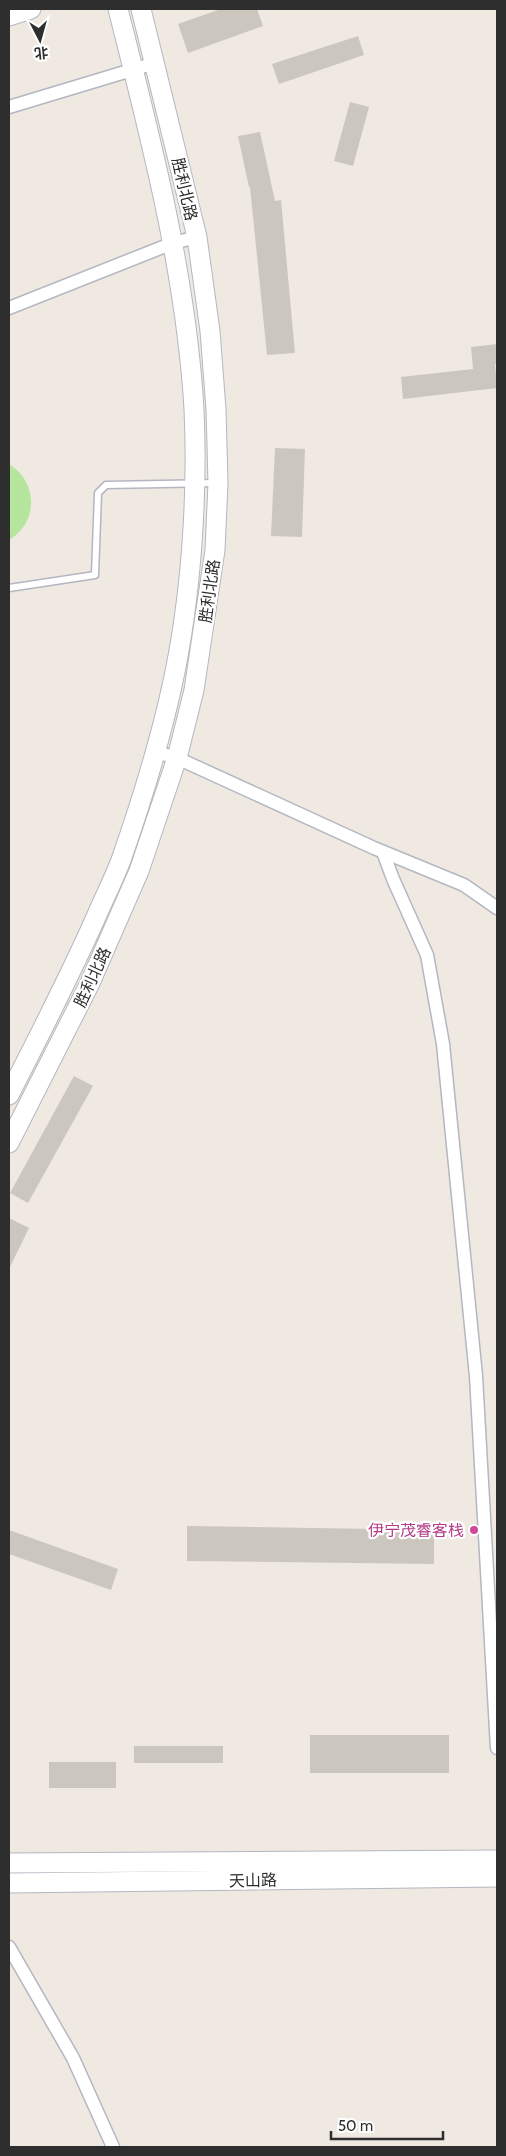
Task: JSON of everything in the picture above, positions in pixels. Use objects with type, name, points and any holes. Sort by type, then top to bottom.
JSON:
[{"type":"main road","points":[[9,16],[31,9]]},
{"type":"main road","name":"胜利北路","points":[[9,1095],[71,973],[120,862],[156,752],[173,684],[185,613],[194,484],[194,410],[173,243],[118,9]]},
{"type":"main road","name":"胜利北路","points":[[9,1143],[98,966],[139,871],[177,758],[194,690],[215,550],[218,483],[215,390],[210,332],[197,237],[141,9]]},
{"type":"main road","name":"天山路","points":[[9,1863],[497,1860]]},
{"type":"main road","name":"天山路","points":[[9,1883],[497,1877]]},
{"type":"street","points":[[9,107],[155,63]]},
{"type":"street","points":[[9,308],[173,243],[197,237]]},
{"type":"street","points":[[156,752],[177,758],[383,852],[464,886],[497,908]]},
{"type":"street","points":[[383,852],[427,955],[443,1044],[476,1376],[497,1748]]},
{"type":"street","points":[[9,1947],[73,2058],[113,2147]]},
{"type":"lane","points":[[9,588],[95,574],[98,493],[106,485],[218,483]]},
{"type":"green space","points":[[9,464],[19,472],[25,481],[30,491],[31,502],[30,513],[26,523],[9,540]]},
{"type":"building","points":[[221,9],[257,9],[263,26],[188,53],[178,24]]},
{"type":"building","points":[[358,36],[364,55],[279,84],[272,64]]},
{"type":"building","points":[[350,102],[369,107],[353,166],[334,161]]},
{"type":"building","points":[[260,132],[275,201],[281,200],[295,353],[267,355],[250,187],[238,136]]},
{"type":"building","points":[[497,344],[497,363],[495,364],[497,388],[403,399],[401,377],[473,369],[471,347]]},
{"type":"building","points":[[275,448],[305,449],[302,537],[271,536]]},
{"type":"building","points":[[74,1076],[93,1086],[28,1203],[10,1193]]},
{"type":"building","points":[[9,1218],[29,1228],[9,1269]]},
{"type":"building","points":[[187,1526],[434,1530],[434,1564],[187,1561]]},
{"type":"building","points":[[9,1530],[118,1569],[111,1590],[9,1554]]},
{"type":"building","points":[[310,1735],[449,1735],[449,1773],[310,1773]]},
{"type":"building","points":[[134,1746],[223,1746],[223,1763],[134,1763]]},
{"type":"building","points":[[49,1762],[116,1762],[116,1788],[49,1788]]},
{"type":"place","name":"伊宁茂睿客栈","points":[[474,1530]]}]
